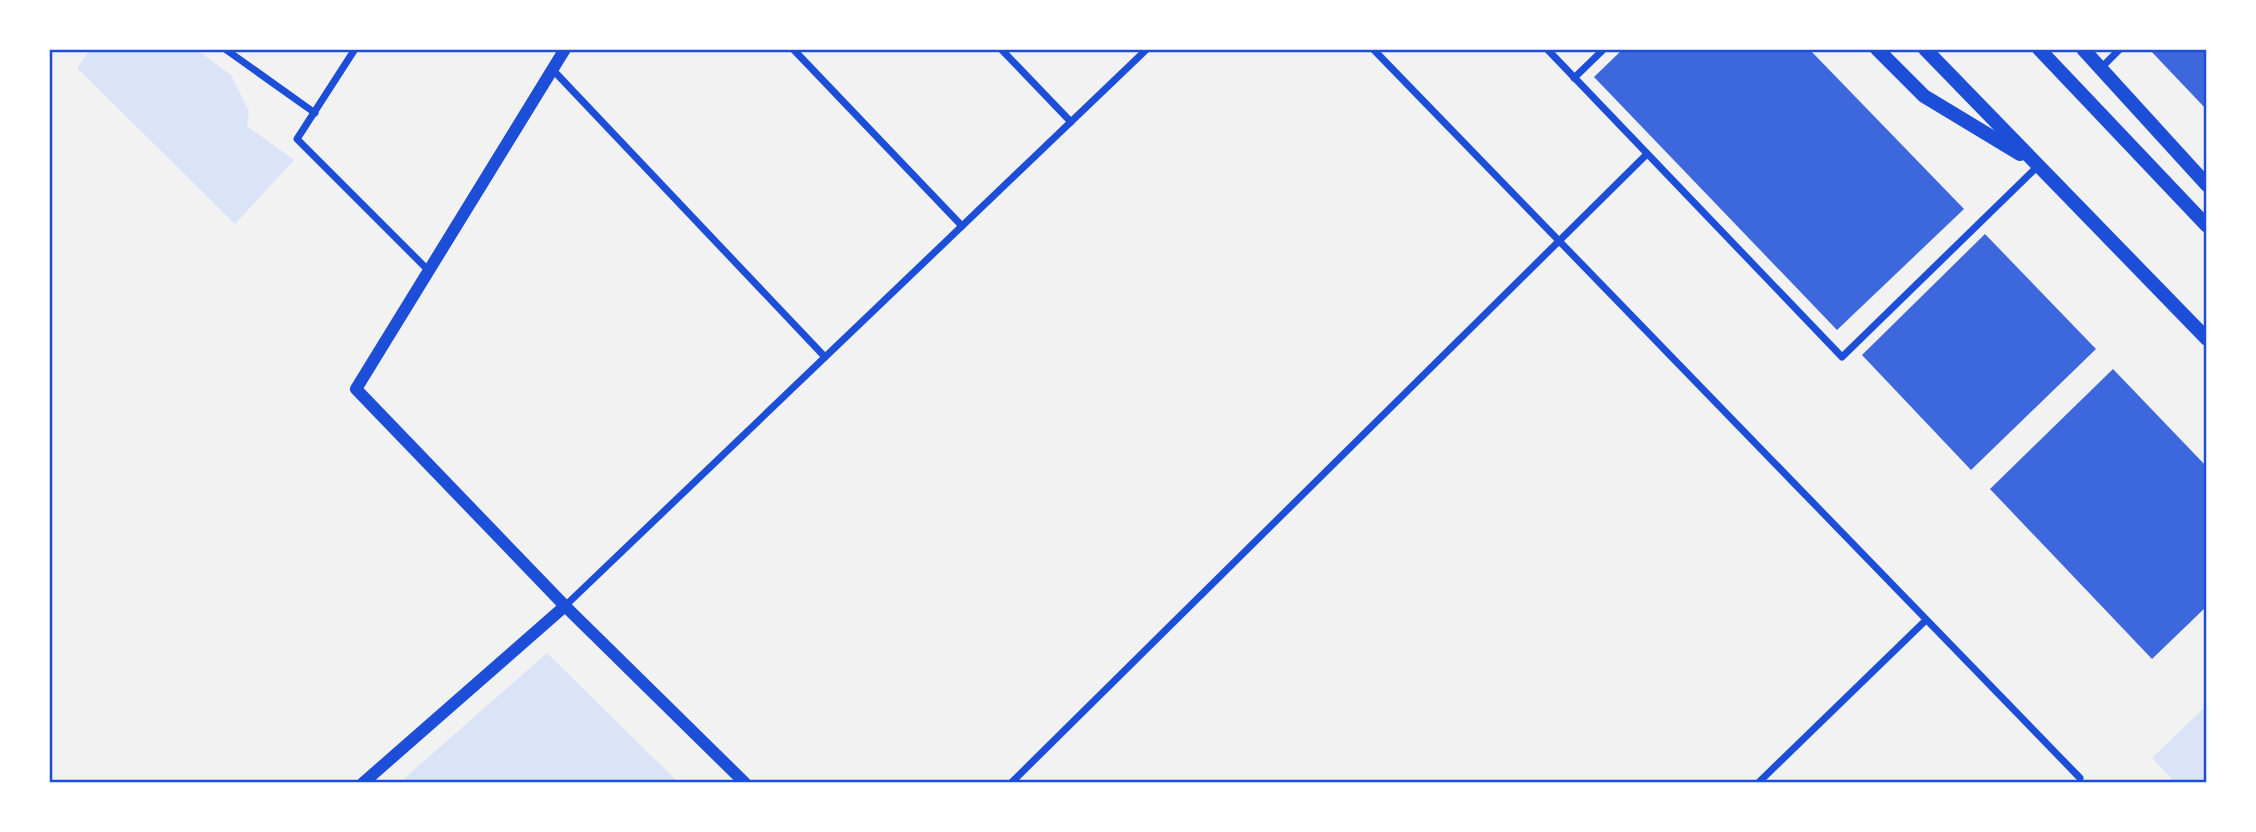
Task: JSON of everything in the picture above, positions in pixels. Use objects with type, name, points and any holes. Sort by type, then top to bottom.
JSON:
[{"type":"main road","points":[[1877,49],[1924,96],[2039,165]]},
{"type":"main road","points":[[1925,49],[2207,339]]},
{"type":"main road","points":[[2039,49],[2207,226]]},
{"type":"main road","points":[[2083,49],[2207,186]]},
{"type":"street","points":[[225,49],[314,113]]},
{"type":"street","points":[[355,49],[297,139],[429,271]]},
{"type":"street","points":[[565,49],[356,389],[565,606],[744,783]]},
{"type":"street","points":[[793,49],[962,226]]},
{"type":"street","points":[[1001,49],[1071,122]]},
{"type":"street","points":[[363,783],[565,606],[1147,49]]},
{"type":"street","points":[[1373,49],[2080,778]]},
{"type":"street","points":[[1547,49],[1842,357],[2039,165]]},
{"type":"street","points":[[1574,78],[1604,49]]},
{"type":"street","points":[[2101,68],[2120,49]]},
{"type":"street","points":[[552,70],[825,357]]},
{"type":"street","points":[[1010,783],[1647,154]]},
{"type":"street","points":[[1758,783],[1926,620]]},
{"type":"shaded area","points":[[91,49],[196,49],[231,75],[249,111],[247,126],[294,160],[235,224],[77,68]]},
{"type":"shaded area","points":[[547,653],[679,783],[399,783]]},
{"type":"shaded area","points":[[2207,705],[2207,783],[2176,783],[2152,758]]},
{"type":"building","points":[[1623,49],[1809,49],[1964,209],[1837,330],[1594,77]]},
{"type":"building","points":[[2149,49],[2207,49],[2207,110]]},
{"type":"building","points":[[1985,234],[2096,349],[1971,470],[1862,355]]},
{"type":"building","points":[[2113,369],[2207,467],[2207,606],[2152,659],[1990,489]]}]
